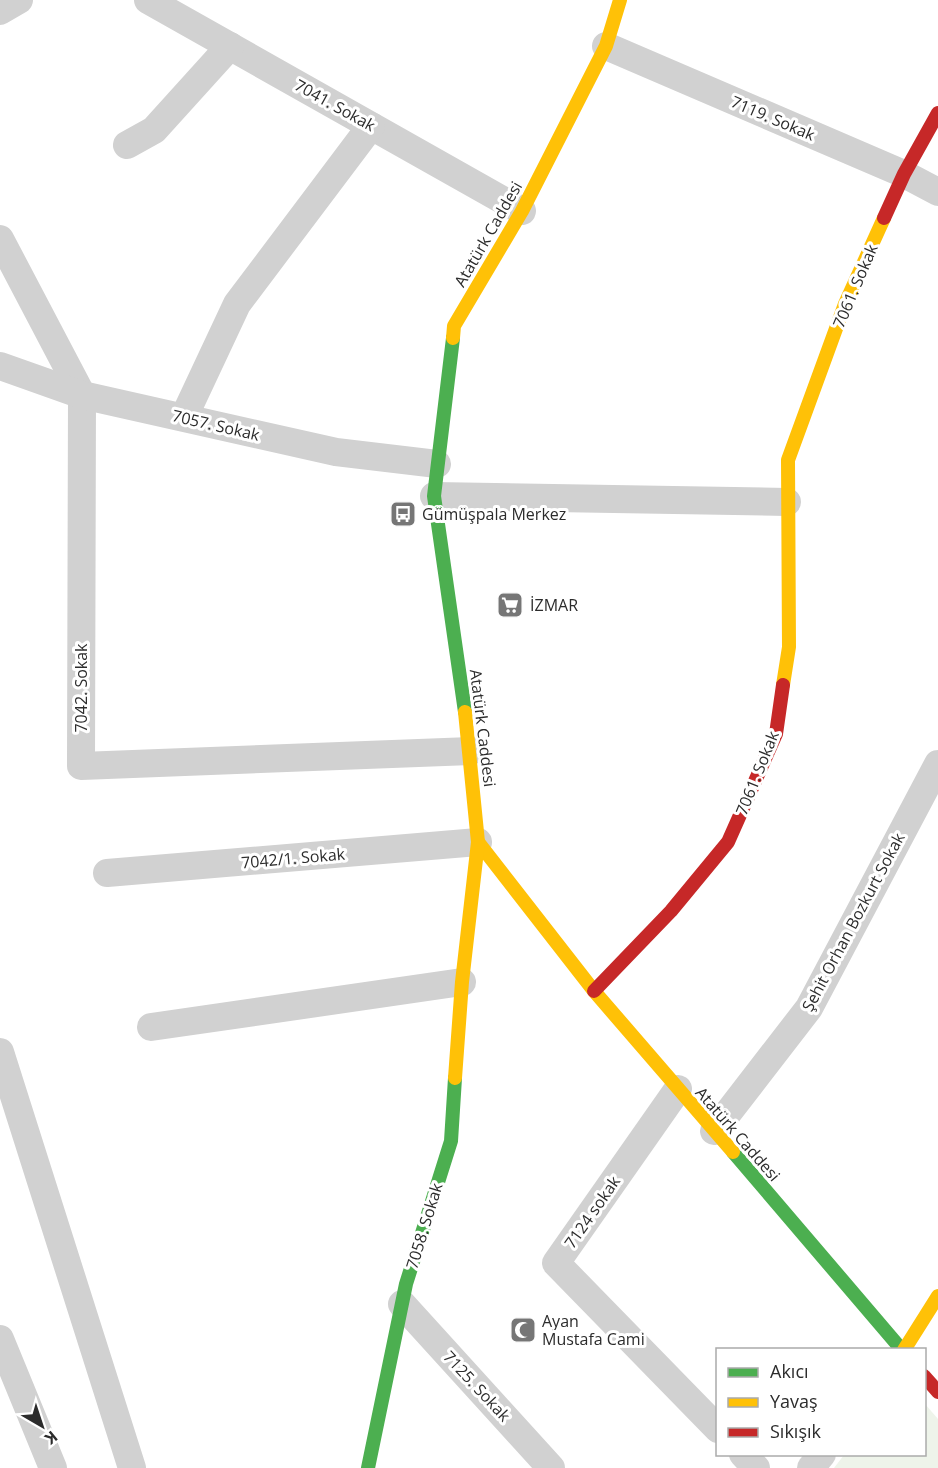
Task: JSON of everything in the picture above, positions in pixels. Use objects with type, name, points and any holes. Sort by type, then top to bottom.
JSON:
[{"type":"main road","name":"Atatürk Caddesi","points":[[620,0],[606,46],[522,211],[454,326],[434,496],[471,750],[478,842],[594,992],[901,1348]]},
{"type":"main road","name":"7061. Sokak","points":[[594,992],[671,911],[728,842],[776,734],[789,647],[788,460],[845,304],[904,174],[938,113]]},
{"type":"main road","name":"7058. Sokak","points":[[368,1468],[402,1304],[450,1141],[462,982],[478,842]]},
{"type":"main road","points":[[904,1348],[938,1296]]},
{"type":"main road","points":[[926,1378],[938,1392]]},
{"type":"street","points":[[0,11],[19,0]]},
{"type":"street","name":"7041. Sokak","points":[[148,0],[522,211]]},
{"type":"street","points":[[128,145],[154,130],[230,46]]},
{"type":"street","name":"7119. Sokak","points":[[606,46],[904,174],[938,192]]},
{"type":"street","points":[[184,417],[237,304],[371,126]]},
{"type":"street","name":"7042. Sokak","points":[[0,239],[82,394],[81,766],[471,750]]},
{"type":"street","name":"7057. Sokak","points":[[0,366],[82,394],[336,452],[437,464]]},
{"type":"street","points":[[434,496],[787,502]]},
{"type":"street","name":"Şehit Orhan Bozkurt Sokak","points":[[714,1131],[809,1008],[938,764]]},
{"type":"street","name":"7042/1. Sokak","points":[[107,873],[478,842]]},
{"type":"street","points":[[151,1027],[462,982]]},
{"type":"street","points":[[0,1052],[132,1468]]},
{"type":"street","name":"7124 sokak","points":[[678,1089],[556,1263],[716,1428]]},
{"type":"street","name":"7125. Sokak","points":[[402,1304],[551,1468]]},
{"type":"street","points":[[0,1339],[53,1468]]},
{"type":"street","points":[[744,1456],[756,1468]]},
{"type":"street","points":[[811,1468],[821,1456]]},
{"type":"shaded area","points":[[926,1405],[938,1419],[938,1468],[834,1468],[843,1456],[926,1456]]},
{"type":"traffic: fast","points":[[453,338],[434,496],[465,712]]},
{"type":"traffic: fast","points":[[368,1468],[406,1284],[451,1141],[455,1078]]},
{"type":"traffic: fast","points":[[733,1152],[900,1348]]},
{"type":"traffic: slow","points":[[453,338],[454,326],[522,211],[606,46],[620,0]]},
{"type":"traffic: slow","points":[[783,685],[789,647],[788,460],[845,304],[884,218]]},
{"type":"traffic: slow","points":[[455,1078],[462,982],[478,842],[465,712]]},
{"type":"traffic: slow","points":[[478,842],[594,991],[733,1152]]},
{"type":"traffic: slow","points":[[905,1348],[938,1296]]},
{"type":"traffic: jam","points":[[884,218],[904,174],[938,113]]},
{"type":"traffic: jam","points":[[594,991],[671,911],[728,842],[776,734],[783,685]]},
{"type":"traffic: jam","points":[[926,1378],[938,1392]]},
{"type":"place","name":"Gümüşpala Merkez","points":[[403,514]]},
{"type":"place","name":"İZMAR","points":[[510,605]]},
{"type":"place","name":"Ayan Mustafa Cami","points":[[523,1330]]}]
